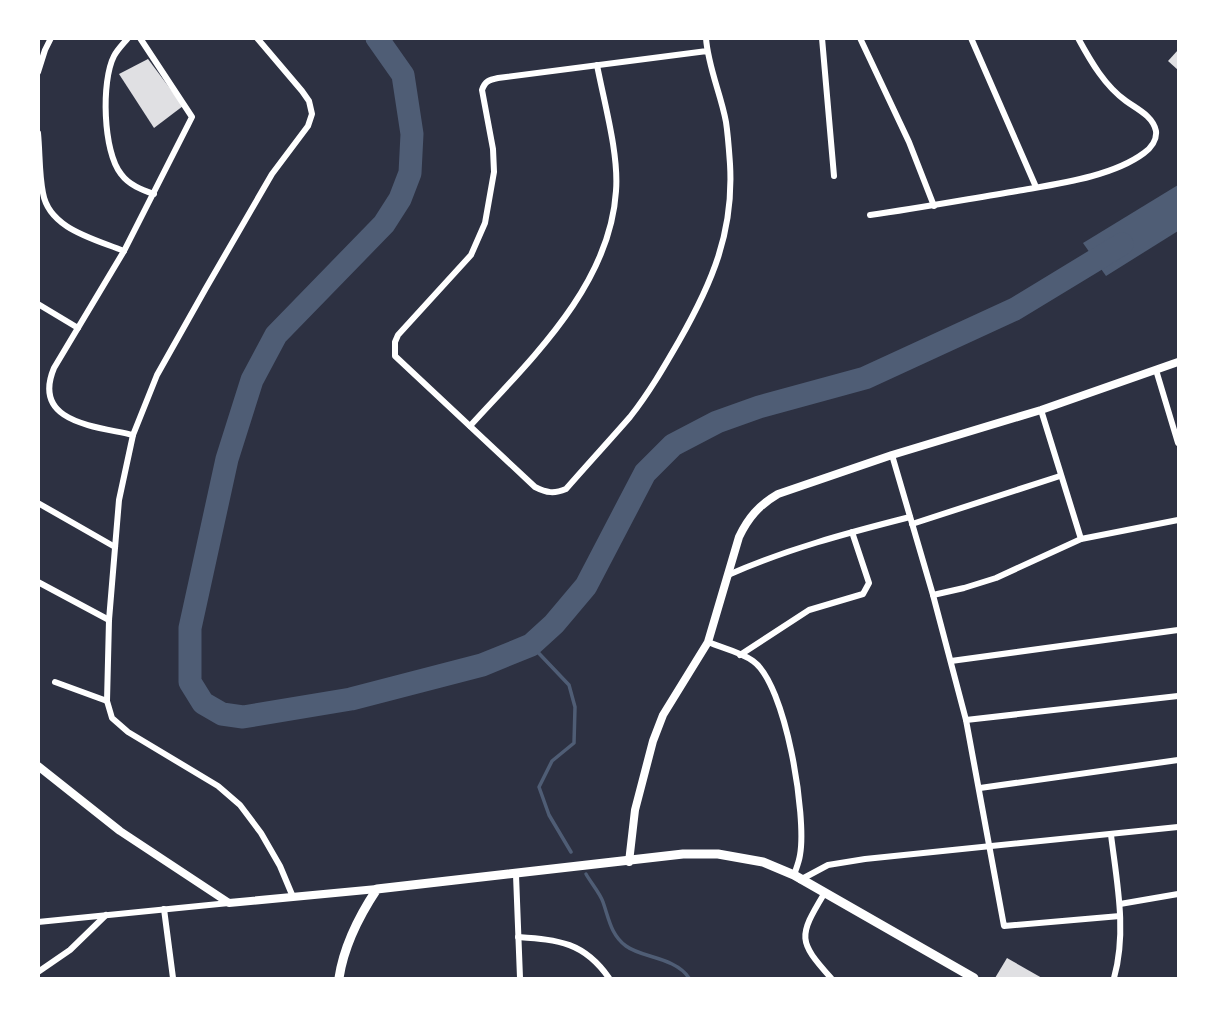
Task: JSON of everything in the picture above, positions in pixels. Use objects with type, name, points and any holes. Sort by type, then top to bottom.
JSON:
[{"type":"main road","points":[[339,978],[349,940],[361,912],[377,889],[683,854],[718,854],[762,862],[797,878],[974,978]]},
{"type":"street","points":[[38,72],[51,38]]},
{"type":"street","points":[[128,38],[114,55],[108,74],[106,122],[112,158],[121,174],[137,188],[154,194]]},
{"type":"street","points":[[133,435],[75,421],[56,409],[50,401],[48,390],[50,379],[124,251],[192,117],[140,38]]},
{"type":"street","points":[[257,38],[302,91],[309,101],[312,114],[309,126],[272,174],[157,375],[133,435],[119,500],[109,621],[107,701],[112,718],[128,732],[218,786],[240,805],[274,855],[293,897]]},
{"type":"street","points":[[706,38],[726,121],[730,165],[726,234],[718,261],[706,292],[657,380],[631,416],[566,489],[551,493],[535,487],[395,356],[398,335],[471,255],[485,223],[494,173],[493,149],[482,90],[484,83],[489,79],[707,51]]},
{"type":"street","points":[[830,38],[822,42],[834,176]]},
{"type":"street","points":[[860,38],[887,93],[934,205]]},
{"type":"street","points":[[971,38],[1036,187]]},
{"type":"street","points":[[870,215],[1090,176],[1118,167],[1142,155],[1155,141],[1156,131],[1147,117],[1111,88],[1098,72],[1079,38]]},
{"type":"street","points":[[470,426],[545,341],[575,302],[592,273],[604,244],[617,189],[615,162],[597,65]]},
{"type":"street","points":[[38,133],[43,194],[53,216],[63,224],[124,251]]},
{"type":"street","points":[[38,304],[78,328]]},
{"type":"street","points":[[629,862],[635,810],[653,741],[663,715],[708,642],[739,537],[764,502],[778,494],[892,455],[1041,410],[1178,362]]},
{"type":"street","points":[[1156,370],[1178,443]]},
{"type":"street","points":[[1041,410],[1082,539]]},
{"type":"street","points":[[892,455],[933,594],[966,720],[1004,926],[1120,916]]},
{"type":"street","points":[[728,575],[774,555],[852,532],[911,521],[1060,476]]},
{"type":"street","points":[[38,503],[115,547]]},
{"type":"street","points":[[933,594],[996,578],[1082,539],[1178,520]]},
{"type":"street","points":[[740,655],[808,610],[863,594],[868,589],[869,583],[852,532]]},
{"type":"street","points":[[38,582],[109,621]]},
{"type":"street","points":[[951,661],[1178,630]]},
{"type":"street","points":[[708,642],[754,661],[766,676],[786,721],[800,817],[801,853],[797,878]]},
{"type":"street","points":[[55,682],[107,701]]},
{"type":"street","points":[[966,720],[1178,696]]},
{"type":"street","points":[[980,788],[1178,760]]},
{"type":"street","points":[[38,766],[120,831],[229,903]]},
{"type":"street","points":[[797,878],[828,865],[864,859],[1178,827]]},
{"type":"street","points":[[1111,835],[1120,904],[1121,943],[1114,978]]},
{"type":"street","points":[[516,875],[520,978]]},
{"type":"street","points":[[38,922],[377,889]]},
{"type":"street","points":[[824,894],[805,929],[805,939],[813,958],[831,978]]},
{"type":"street","points":[[1120,904],[1178,894]]},
{"type":"street","points":[[164,909],[173,978]]},
{"type":"street","points":[[38,972],[70,950],[106,915]]},
{"type":"street","points":[[518,937],[558,940],[574,946],[589,956],[609,978]]},
{"type":"water","points":[[1178,185],[1178,231],[1106,276],[1083,243]]},
{"type":"building","points":[[1178,50],[1178,70],[1168,61]]},
{"type":"building","points":[[148,59],[183,106],[154,128],[119,74]]},
{"type":"building","points":[[1007,958],[1042,978],[995,978]]},
{"type":"waterway","points":[[377,38],[403,75],[412,134],[410,173],[400,199],[384,224],[276,335],[252,380],[227,459],[190,628],[190,682],[203,703],[222,714],[243,717],[351,699],[482,665],[531,645],[554,624],[586,586],[645,473],[673,445],[717,422],[759,407],[865,378],[1015,309],[1122,244]]},
{"type":"waterway","points":[[531,645],[569,685],[575,707],[574,743],[552,761],[539,787],[549,815],[571,852]]},
{"type":"waterway","points":[[586,874],[602,899],[611,926],[621,942],[633,950],[676,966],[689,978]]}]
